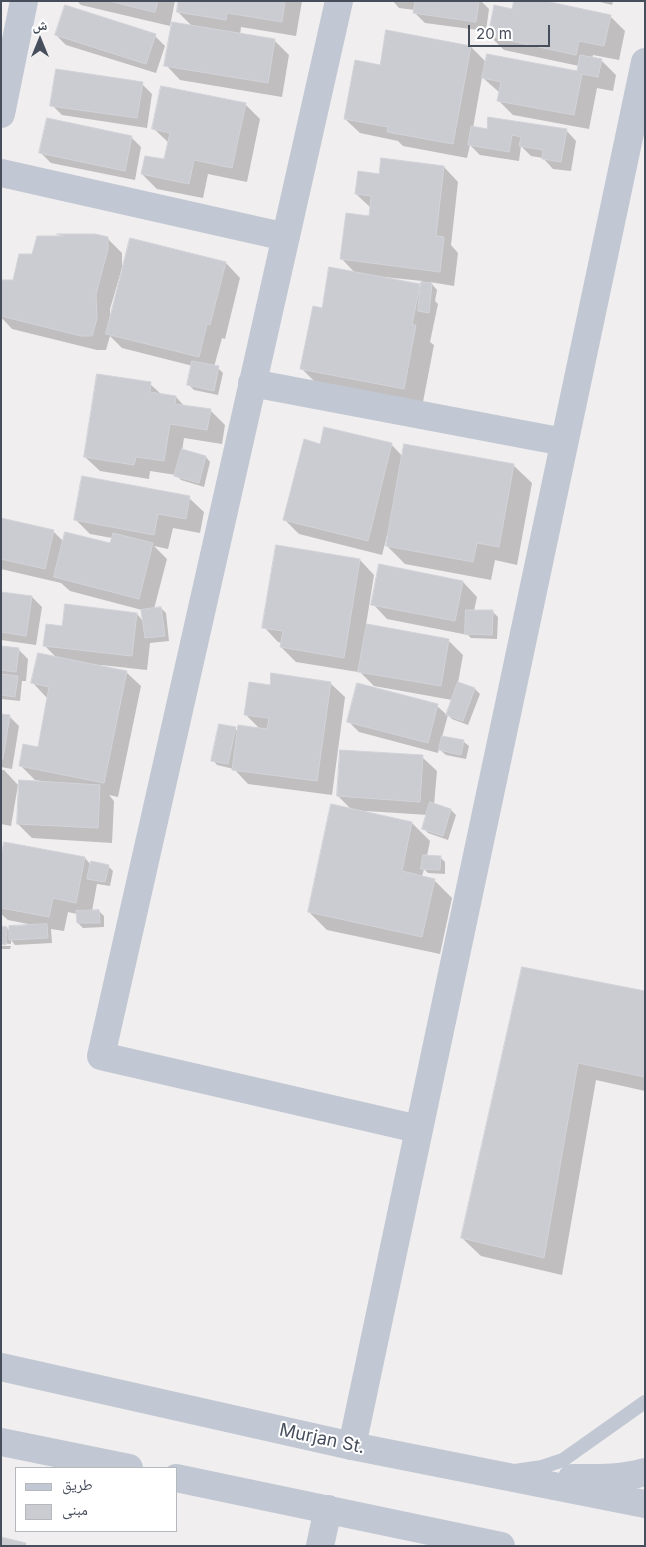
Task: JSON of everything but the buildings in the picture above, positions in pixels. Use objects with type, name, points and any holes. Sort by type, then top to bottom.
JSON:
[{"type":"street","points":[[1,114],[24,1]]},
{"type":"street","points":[[339,1],[101,1056],[418,1130]]},
{"type":"street","points":[[352,1446],[645,62]]},
{"type":"street","points":[[1,173],[286,237]]},
{"type":"street","points":[[252,383],[564,442]]},
{"type":"street","name":"Murjan St.","points":[[1,1366],[352,1446],[645,1504]]},
{"type":"street","points":[[1,1442],[124,1467]]},
{"type":"street","points":[[519,1479],[606,1478],[645,1472]]},
{"type":"street","points":[[178,1478],[501,1546]]},
{"type":"street","points":[[320,1546],[328,1509]]},
{"type":"lane","points":[[481,1471],[516,1471],[542,1467],[563,1460],[645,1402]]},
{"type":"lane","points":[[432,1531],[460,1546]]}]
